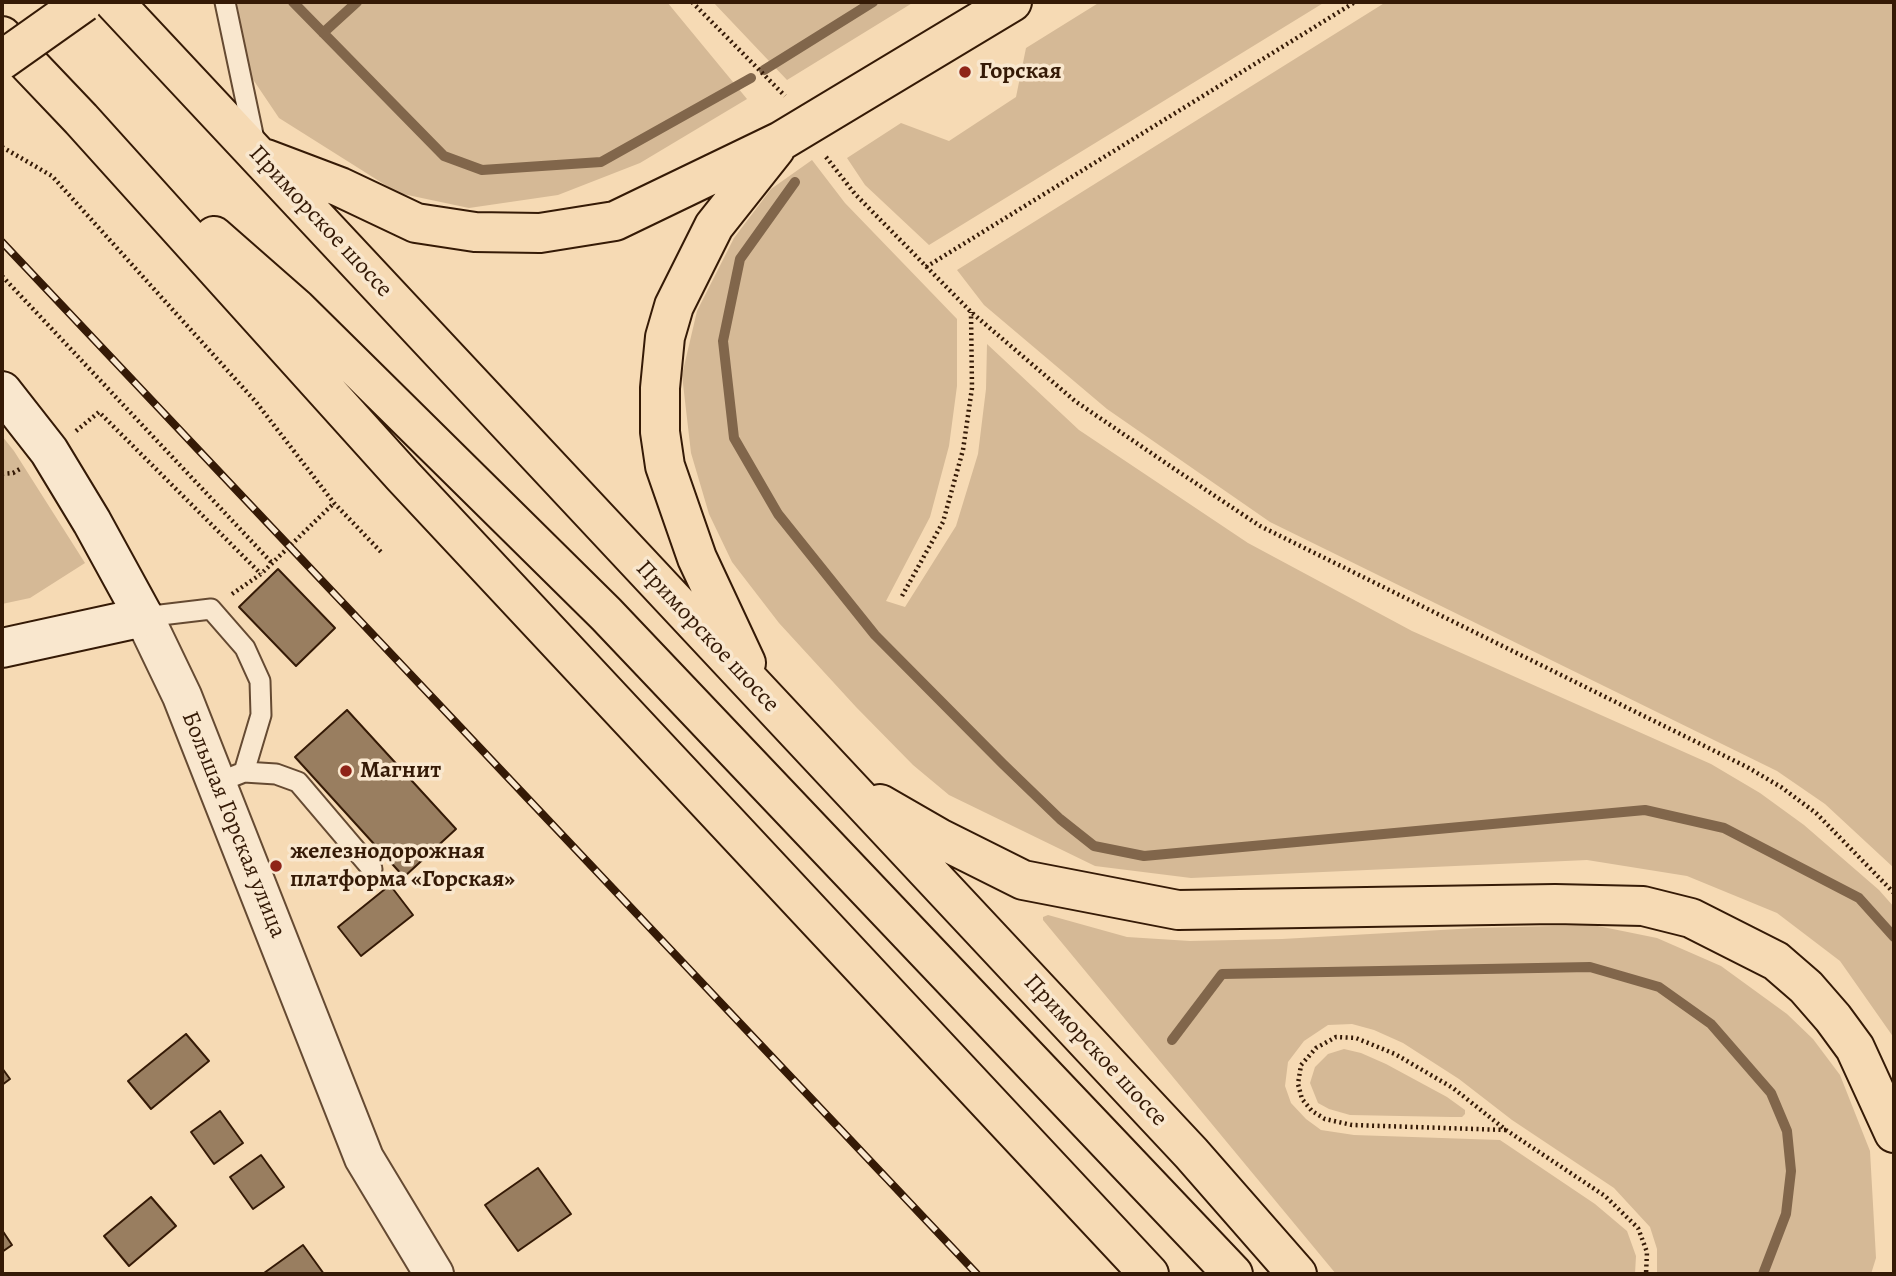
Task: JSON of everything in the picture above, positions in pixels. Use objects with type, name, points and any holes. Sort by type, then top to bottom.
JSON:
[{"type":"highway","points":[[2,60],[84,2]]},
{"type":"highway","name":"Приморское шоссе","points":[[114,2],[1191,1153],[1297,1274]]},
{"type":"highway","points":[[257,156],[340,187],[416,222],[475,232],[540,233],[615,221],[781,141],[1012,2]]},
{"type":"highway","points":[[2,36],[81,119],[403,477],[1149,1274]]},
{"type":"highway","points":[[81,119],[296,308],[606,614],[1233,1274]]},
{"type":"highway","points":[[760,694],[697,558],[665,466],[660,432],[660,388],[665,337],[674,306],[685,283],[714,226],[781,141]]},
{"type":"highway","points":[[844,783],[939,838],[1023,880],[1178,910],[1555,904],[1643,906],[1691,918],[1776,961],[1806,987],[1855,1048],[1894,1133]]},
{"type":"street","name":"Большая Горская улица","points":[[2,391],[49,451],[92,522],[144,617],[182,696],[231,778],[364,1158],[434,1274]]},
{"type":"street","points":[[2,648],[144,617]]},
{"type":"lane","points":[[225,2],[257,156]]},
{"type":"lane","points":[[144,617],[212,609],[245,648],[260,681],[261,715],[231,778]]},
{"type":"lane","points":[[231,778],[276,774],[298,782],[372,869]]},
{"type":"path","points":[[692,2],[787,99]]},
{"type":"path","points":[[926,267],[1355,2]]},
{"type":"path","points":[[2,147],[52,176],[256,401],[334,503],[381,552]]},
{"type":"path","points":[[824,155],[855,194],[971,312],[1075,401],[1260,526],[1715,750],[1781,787],[1816,813],[1894,893]]},
{"type":"path","points":[[2,276],[272,563]]},
{"type":"path","points":[[902,596],[943,522],[964,450],[972,388],[971,312]]},
{"type":"path","points":[[72,434],[99,412],[261,574]]},
{"type":"path","points":[[212,609],[261,574],[334,503]]},
{"type":"path","points":[[1506,1130],[1352,1125],[1325,1119],[1312,1111],[1302,1099],[1298,1084],[1301,1065],[1316,1048],[1336,1037],[1368,1041],[1453,1088],[1506,1130],[1605,1196],[1638,1228],[1647,1252],[1646,1274]]},
{"type":"shaded area","points":[[237,2],[667,2],[747,99],[640,163],[558,195],[469,208],[398,193],[279,118],[248,72]]},
{"type":"shaded area","points":[[713,2],[914,2],[787,80]]},
{"type":"shaded area","points":[[1100,2],[1325,2],[929,245],[865,185],[847,158],[901,123],[949,141],[1016,97],[1026,48]]},
{"type":"shaded area","points":[[1386,2],[1894,2],[1894,868],[1825,804],[1777,771],[1270,522],[1107,409],[984,305],[957,270]]},
{"type":"shaded area","points":[[812,160],[845,203],[957,319],[957,386],[949,446],[930,517],[886,601],[905,607],[956,526],[978,454],[986,389],[987,344],[1079,430],[1248,543],[1412,631],[1711,764],[1760,793],[1804,825],[1879,890],[1894,907],[1894,1038],[1840,961],[1777,913],[1687,876],[1587,860],[1191,878],[1095,866],[949,795],[913,765],[856,707],[779,623],[732,562],[709,514],[691,453],[682,375],[697,311],[734,238],[771,189]]},
{"type":"shaded area","points":[[2,436],[85,563],[30,598],[2,604]]},
{"type":"shaded area","points":[[1048,915],[1127,937],[1190,941],[1593,925],[1657,938],[1721,966],[1787,1014],[1813,1039],[1840,1075],[1870,1151],[1876,1258],[1871,1274],[1657,1274],[1657,1249],[1650,1227],[1614,1188],[1403,1043],[1352,1024],[1328,1025],[1304,1041],[1288,1062],[1285,1086],[1291,1103],[1306,1119],[1321,1130],[1354,1135],[1500,1140],[1595,1204],[1627,1231],[1636,1256],[1635,1274],[1336,1274],[1043,920],[1043,917]]},
{"type":"shaded area","points":[[1344,1049],[1386,1064],[1447,1097],[1465,1110],[1465,1114],[1462,1117],[1350,1115],[1329,1109],[1318,1103],[1310,1083],[1315,1067],[1328,1054]]},
{"type":"building","points":[[278,569],[335,628],[296,666],[239,607]]},
{"type":"building","points":[[347,710],[456,829],[404,877],[295,757]]},
{"type":"building","points":[[390,885],[413,915],[361,956],[338,927]]},
{"type":"building","points":[[186,1034],[209,1061],[151,1109],[128,1081]]},
{"type":"building","points":[[2,1068],[10,1079],[2,1085]]},
{"type":"building","points":[[220,1111],[243,1143],[214,1164],[191,1132]]},
{"type":"building","points":[[261,1155],[284,1187],[253,1209],[230,1177]]},
{"type":"building","points":[[538,1168],[571,1214],[518,1251],[485,1205]]},
{"type":"building","points":[[151,1197],[176,1226],[129,1266],[104,1236]]},
{"type":"building","points":[[2,1230],[12,1245],[2,1252]]},
{"type":"building","points":[[303,1245],[324,1274],[264,1273]]},
{"type":"waterway","points":[[293,2],[444,156],[482,170],[601,162],[751,78]]},
{"type":"waterway","points":[[323,33],[357,2]]},
{"type":"waterway","points":[[764,70],[873,2]]},
{"type":"waterway","points":[[795,182],[740,259],[723,341],[734,438],[778,514],[875,635],[1060,819],[1094,846],[1144,856],[1645,810],[1724,828],[1859,898],[1894,937]]},
{"type":"waterway","points":[[1172,1040],[1222,974],[1590,967],[1659,987],[1711,1024],[1771,1093],[1787,1131],[1791,1171],[1786,1214],[1763,1274]]},
{"type":"railway","points":[[2,242],[977,1274]]},
{"type":"place","name":"Горская","points":[[965,72]]},
{"type":"place","name":"Магнит","points":[[346,771]]},
{"type":"place","name":"железнодорожная платформа «Горская»","points":[[276,866]]}]
